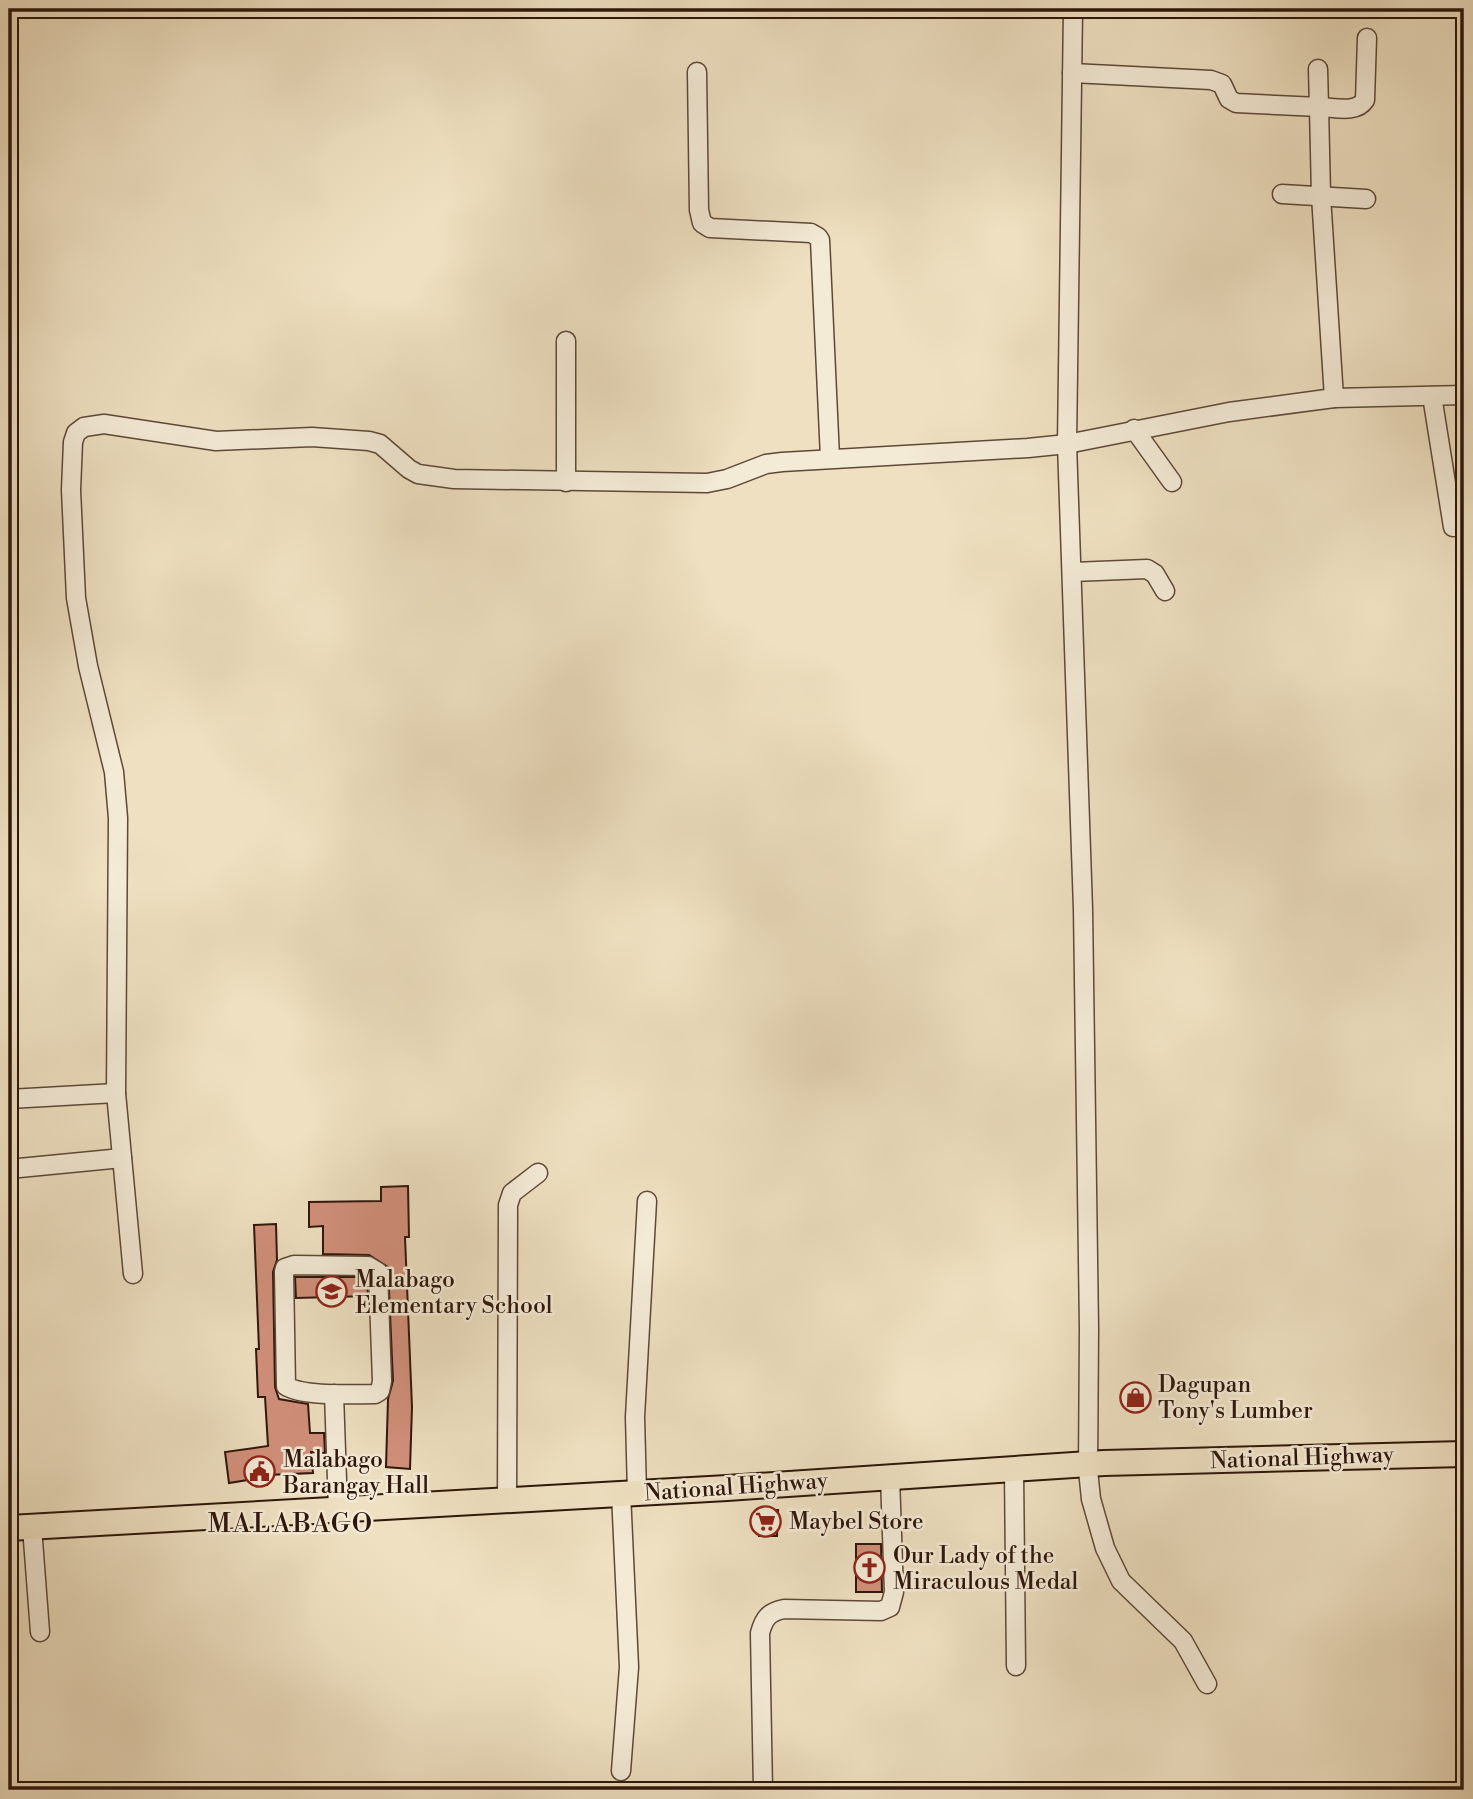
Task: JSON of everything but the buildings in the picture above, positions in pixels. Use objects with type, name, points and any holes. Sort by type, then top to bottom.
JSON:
[{"type":"highway","name":"National Highway","points":[[20,1527],[507,1501],[1088,1464],[1464,1454]]},
{"type":"street","points":[[1073,9],[1067,444],[1083,922],[1089,1316],[1088,1464],[1094,1511],[1105,1548],[1121,1581],[1183,1641],[1206,1684]]},
{"type":"street","points":[[1072,73],[1212,80],[1222,84],[1229,99],[1236,103],[1356,108],[1362,105],[1366,92],[1367,38]]},
{"type":"street","points":[[1318,69],[1321,196],[1334,398]]},
{"type":"street","points":[[697,72],[699,210],[702,223],[710,228],[811,233],[820,240],[830,458]]},
{"type":"street","points":[[1282,194],[1366,199]]},
{"type":"street","points":[[566,341],[566,482]]},
{"type":"street","points":[[133,1274],[117,1093],[118,818],[114,772],[88,666],[76,598],[71,490],[73,442],[76,433],[92,424],[104,424],[216,442],[312,437],[369,441],[380,444],[409,469],[430,477],[707,483],[727,479],[766,464],[1028,448],[1067,444],[1230,412],[1334,398],[1464,395]]},
{"type":"street","points":[[1432,396],[1453,527]]},
{"type":"street","points":[[1134,429],[1172,482]]},
{"type":"street","points":[[1073,572],[1147,569],[1155,574],[1165,591]]},
{"type":"street","points":[[9,1099],[117,1093]]},
{"type":"street","points":[[9,1169],[122,1158]]},
{"type":"street","points":[[507,1501],[508,1205],[512,1193],[538,1173]]},
{"type":"street","points":[[621,1771],[629,1667],[629,1493],[647,1201]]},
{"type":"street","points":[[289,1266],[368,1266],[378,1272],[381,1387],[375,1394],[334,1394],[290,1389],[284,1382],[284,1272],[289,1266]]},
{"type":"street","points":[[334,1394],[338,1509]]},
{"type":"street","points":[[1014,1469],[1016,1667]]},
{"type":"street","points":[[763,1790],[760,1633],[763,1623],[774,1611],[784,1609],[881,1611],[890,1607],[894,1592],[890,1477]]},
{"type":"street","points":[[20,1527],[40,1632]]},
{"type":"place","name":"Malabago Elementary School","points":[[332,1292]]},
{"type":"place","name":"Dagupan Tony's Lumber","points":[[1135,1397]]},
{"type":"place","name":"Malabago Barangay Hall","points":[[260,1472]]},
{"type":"place","name":"Maybel Store","points":[[766,1521]]},
{"type":"place","name":"Our Lady of the Miraculous Medal","points":[[870,1568]]},
{"type":"district","name":"MALABAGO","points":[[291,1523]]}]
